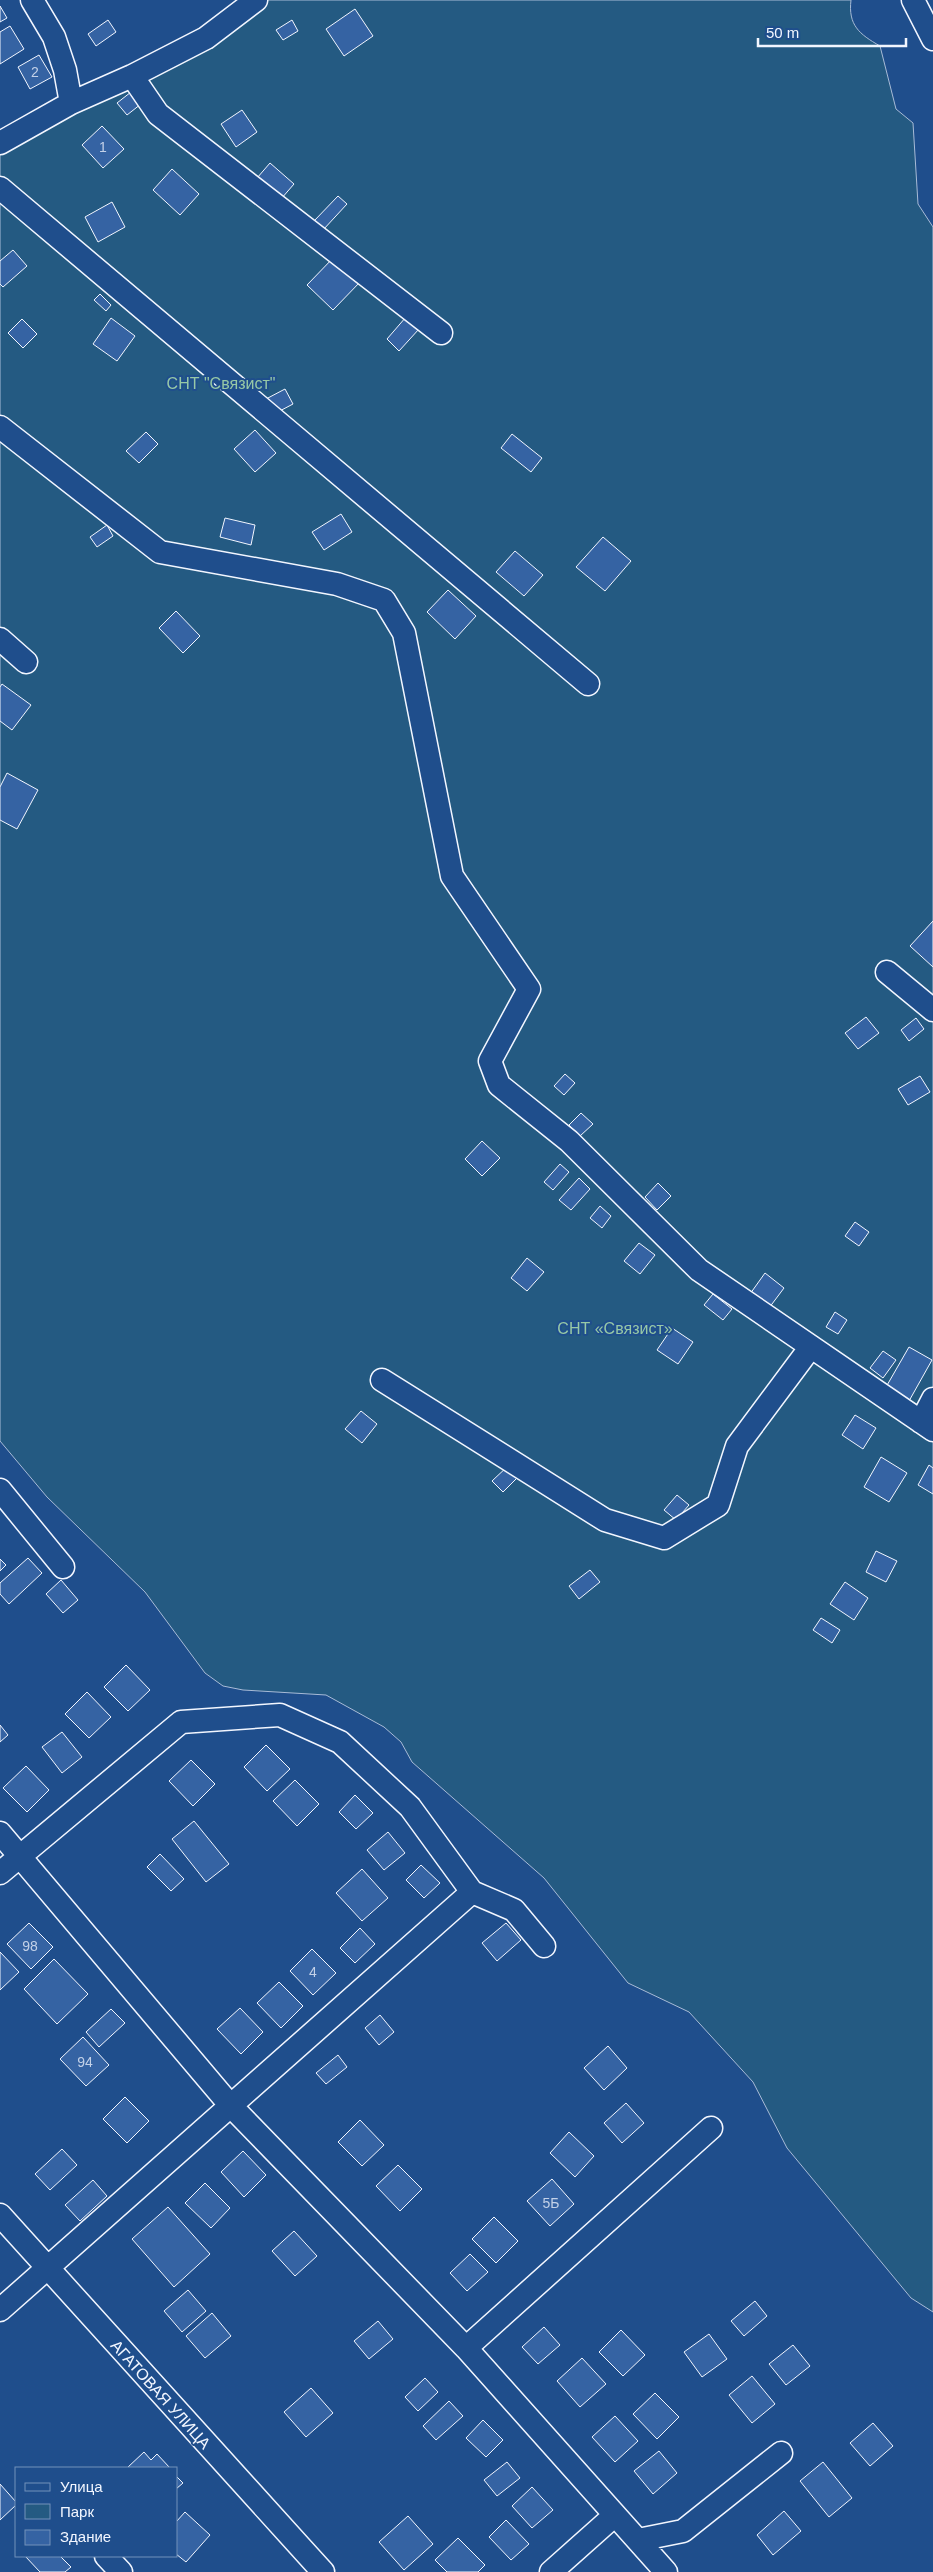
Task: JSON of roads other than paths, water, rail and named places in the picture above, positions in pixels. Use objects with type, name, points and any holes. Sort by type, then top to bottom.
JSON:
[{"type":"street","points":[[32,0],[54,36],[65,70],[71,102]]},
{"type":"street","points":[[0,143],[71,102],[132,76],[206,38],[256,0]]},
{"type":"street","points":[[913,0],[933,39]]},
{"type":"street","points":[[132,76],[158,114],[441,333]]},
{"type":"street","points":[[0,188],[588,684]]},
{"type":"street","points":[[0,427],[160,552],[337,584],[384,600],[404,633],[452,876],[529,989],[490,1060],[499,1085],[569,1141],[699,1270],[810,1348],[927,1426],[933,1399]]},
{"type":"street","points":[[0,639],[26,662]]},
{"type":"street","points":[[887,972],[933,1010]]},
{"type":"street","points":[[382,1380],[605,1520],[664,1538],[718,1505],[737,1446],[810,1348]]},
{"type":"street","points":[[0,1490],[63,1566]]},
{"type":"street","points":[[0,1874],[19,1856],[181,1722],[280,1715],[340,1742],[410,1807],[472,1892],[514,1910],[544,1946]]},
{"type":"street","points":[[0,1833],[230,2105],[466,2348],[666,2572]]},
{"type":"street","points":[[0,2310],[472,1892]]},
{"type":"street","points":[[466,2348],[711,2128]]},
{"type":"street","name":"АГАТОВАЯ УЛИЦА","points":[[0,2215],[322,2572]]},
{"type":"street","points":[[638,2540],[683,2531],[781,2453]]},
{"type":"street","points":[[551,2572],[615,2515]]},
{"type":"street","points":[[107,2557],[121,2572]]},
{"type":"park label","name":"СНТ \"Связист\"","points":[[221,383]]},
{"type":"park label","name":"СНТ «Связист»","points":[[615,1328]]}]
